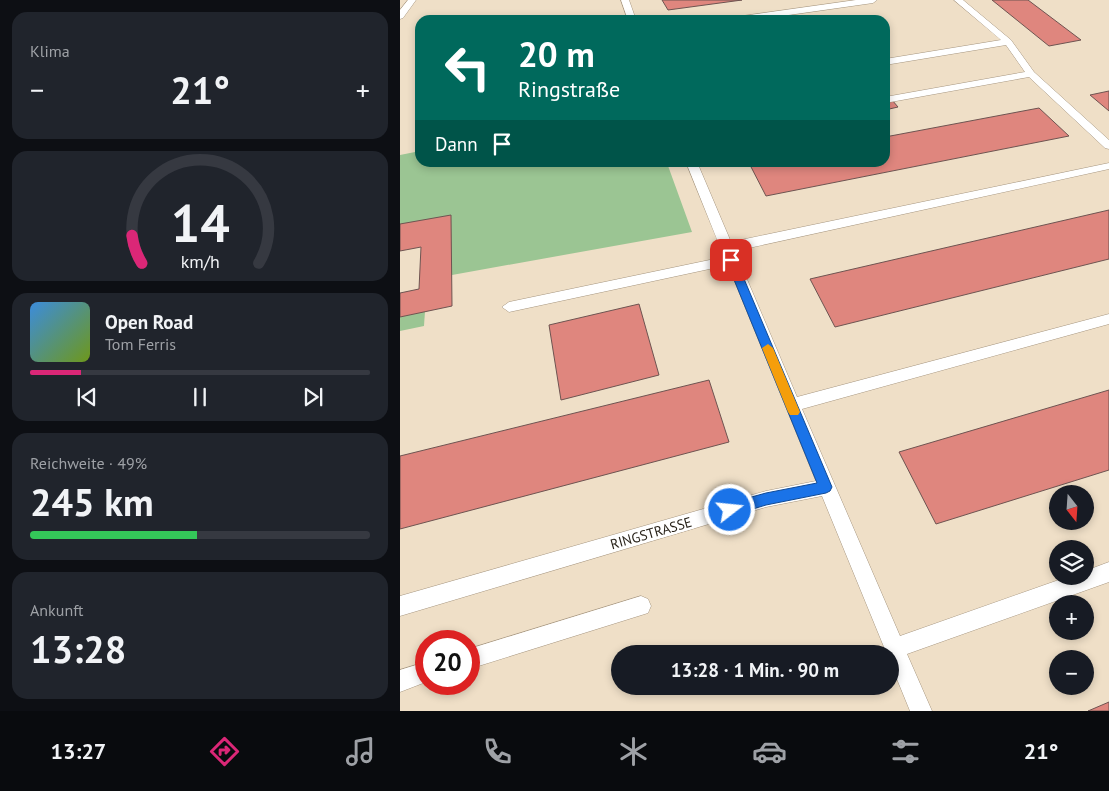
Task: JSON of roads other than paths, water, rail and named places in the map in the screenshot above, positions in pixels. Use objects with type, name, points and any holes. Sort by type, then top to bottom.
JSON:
[{"type":"lane","points":[[400,1],[411,0]]},
{"type":"lane","points":[[400,16],[411,0]]},
{"type":"lane","points":[[625,0],[630,15]]},
{"type":"lane","points":[[770,15],[873,0]]},
{"type":"lane","points":[[958,0],[1008,42],[1031,74],[1109,146]]},
{"type":"lane","points":[[890,61],[1008,42]]},
{"type":"lane","points":[[890,99],[1031,74]]},
{"type":"lane","points":[[509,307],[1109,166]]},
{"type":"lane","points":[[693,167],[891,645]]},
{"type":"lane","points":[[791,405],[1109,319]]},
{"type":"lane","name":"RINGSTRASSE","points":[[400,606],[766,499],[826,487]]},
{"type":"lane","points":[[899,647],[1109,572]]},
{"type":"lane","points":[[480,656],[641,606]]},
{"type":"lane","points":[[899,662],[921,711]]},
{"type":"lane","points":[[400,680],[415,675]]}]
